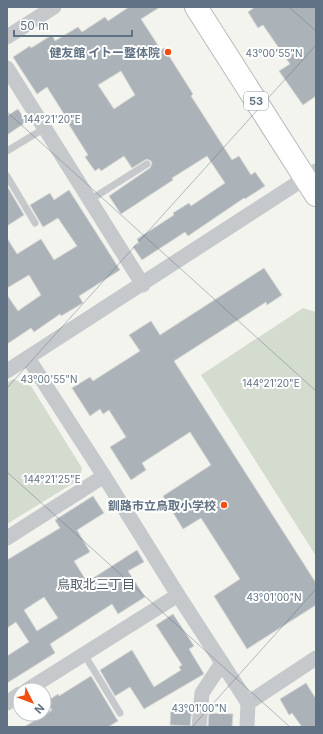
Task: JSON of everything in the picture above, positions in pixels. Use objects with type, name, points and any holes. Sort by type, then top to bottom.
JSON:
[{"type":"main road","name":"53","points":[[196,7],[312,182]]},
{"type":"street","points":[[7,38],[54,7]]},
{"type":"street","points":[[7,68],[143,285]]},
{"type":"street","points":[[7,372],[143,285],[312,182]]},
{"type":"street","points":[[28,358],[104,476],[178,596],[248,703],[247,727]]},
{"type":"street","points":[[7,538],[104,476]]},
{"type":"street","points":[[40,682],[178,596]]},
{"type":"street","points":[[248,703],[316,658]]},
{"type":"street","points":[[199,727],[202,694],[222,663]]},
{"type":"lane","points":[[7,151],[45,128]]},
{"type":"lane","points":[[90,200],[147,164]]},
{"type":"lane","points":[[7,176],[35,223]]},
{"type":"lane","points":[[84,654],[120,713]]},
{"type":"shaded area","points":[[303,308],[316,312],[316,556],[201,375]]},
{"type":"shaded area","points":[[13,379],[31,386],[82,468],[80,479],[7,524],[7,383]]},
{"type":"building","points":[[129,7],[160,7],[141,19],[161,50],[164,48],[193,94],[191,96],[232,160],[239,156],[251,175],[255,172],[265,186],[245,199],[244,198],[188,236],[185,232],[142,260],[133,247],[139,243],[137,239],[174,215],[173,213],[189,203],[191,206],[225,183],[207,156],[172,178],[173,180],[121,214],[109,196],[150,168],[152,164],[151,161],[147,159],[132,168],[124,156],[101,171],[99,168],[95,171],[85,157],[88,155],[47,87],[37,94],[13,57],[30,46],[31,48],[52,35],[55,41],[78,27],[82,32],[105,17],[108,21]],"holes":[[[121,71],[135,95],[114,109],[98,85]]]},
{"type":"building","points":[[255,7],[316,7],[316,96],[303,105],[279,71],[290,64],[263,25],[258,28],[248,12]]},
{"type":"building","points":[[18,109],[26,122],[7,135],[7,116]]},
{"type":"building","points":[[7,186],[24,215],[7,226]]},
{"type":"building","points":[[69,190],[120,270],[79,296],[83,303],[61,316],[60,314],[34,332],[31,328],[7,344],[7,295],[18,311],[41,295],[29,275],[7,288],[7,238],[17,254],[41,239],[54,260],[77,246],[58,218],[43,227],[30,205],[50,193],[54,200]]},
{"type":"building","points":[[264,268],[282,295],[267,305],[266,302],[174,361],[316,583],[316,605],[247,649],[214,596],[240,579],[201,518],[183,529],[163,496],[211,465],[190,432],[142,463],[146,470],[131,480],[110,447],[126,437],[109,410],[103,414],[100,409],[90,416],[72,388],[90,377],[93,381],[140,351],[129,335],[151,321],[160,335]]},
{"type":"building","points":[[93,496],[104,513],[77,530],[90,552],[74,561],[87,582],[137,550],[144,562],[128,571],[145,597],[118,614],[112,604],[50,644],[55,653],[7,683],[7,656],[29,642],[16,622],[7,628],[7,560],[60,528],[55,520]],"holes":[[[44,597],[58,618],[37,631],[24,610]]]},
{"type":"building","points":[[173,614],[194,646],[189,649],[204,674],[144,709],[130,687],[115,696],[100,670],[132,650],[154,687],[181,670],[179,667],[182,665],[156,625]]},
{"type":"building","points":[[91,676],[118,721],[108,727],[24,727],[32,722],[52,722],[52,698],[58,694],[59,696]]},
{"type":"building","points":[[306,683],[316,699],[316,727],[302,727],[292,713],[289,715],[280,699]]},
{"type":"building","points":[[171,707],[192,708],[190,726],[170,725]]},
{"type":"building","points":[[209,713],[233,714],[232,727],[208,727]]},
{"type":"place","name":"健友館 イトー整体院","points":[[168,52]]},
{"type":"place","name":"釧路市立鳥取小学校","points":[[224,505]]},
{"type":"district","name":"鳥取北三丁目","points":[[96,584]]}]
